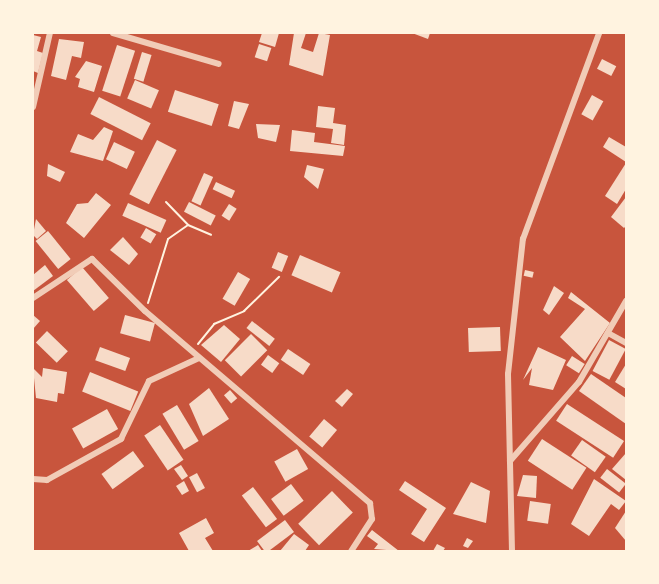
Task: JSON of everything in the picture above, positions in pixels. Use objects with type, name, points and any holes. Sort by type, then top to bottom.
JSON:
[{"type":"street","points":[[33,106],[50,33]]},
{"type":"street","points":[[113,33],[219,64]]},
{"type":"street","points":[[512,551],[508,374],[523,239],[599,33]]},
{"type":"street","points":[[33,298],[92,259],[145,311],[369,503],[372,519],[351,551]]},
{"type":"street","points":[[510,461],[579,382],[626,301]]},
{"type":"street","points":[[608,333],[626,343]]},
{"type":"street","points":[[33,479],[47,480],[121,439],[148,381],[199,358]]},
{"type":"path","points":[[166,202],[188,225],[212,235]]},
{"type":"path","points":[[145,311],[168,239],[188,225]]},
{"type":"path","points":[[199,358],[198,343],[214,324],[244,311],[279,277]]},
{"type":"building","points":[[262,33],[279,33],[275,47],[259,42]]},
{"type":"building","points":[[294,33],[306,33],[301,48],[313,52],[319,33],[330,35],[323,76],[289,65]]},
{"type":"building","points":[[412,33],[430,33],[428,39]]},
{"type":"building","points":[[33,35],[41,37],[37,51],[43,53],[38,73],[33,71]]},
{"type":"building","points":[[59,39],[84,42],[81,58],[72,56],[66,80],[51,76]]},
{"type":"building","points":[[259,44],[271,48],[267,61],[255,57]]},
{"type":"building","points":[[117,45],[135,51],[120,97],[102,91]]},
{"type":"building","points":[[142,52],[152,55],[143,82],[134,79]]},
{"type":"building","points":[[602,59],[616,66],[611,76],[597,69]]},
{"type":"building","points":[[86,61],[102,66],[94,92],[78,87],[80,79],[75,77]]},
{"type":"building","points":[[135,80],[159,90],[151,109],[127,98]]},
{"type":"building","points":[[175,90],[219,104],[212,126],[168,112]]},
{"type":"building","points":[[592,95],[603,101],[593,121],[581,114]]},
{"type":"building","points":[[99,97],[151,123],[142,140],[90,114]]},
{"type":"building","points":[[234,101],[249,104],[239,129],[228,126]]},
{"type":"building","points":[[318,106],[335,108],[333,123],[346,125],[344,145],[331,143],[333,129],[316,127]]},
{"type":"building","points":[[256,124],[280,125],[276,142],[258,138]]},
{"type":"building","points":[[104,127],[113,131],[103,161],[70,152],[78,134],[93,140]]},
{"type":"building","points":[[292,130],[315,133],[314,142],[345,146],[343,156],[290,151]]},
{"type":"building","points":[[609,137],[626,147],[626,162],[603,147]]},
{"type":"building","points":[[157,140],[177,150],[149,204],[129,194]]},
{"type":"building","points":[[114,142],[135,152],[127,169],[106,159]]},
{"type":"building","points":[[626,163],[626,189],[617,204],[605,196]]},
{"type":"building","points":[[48,164],[65,172],[60,182],[47,176]]},
{"type":"building","points":[[307,165],[324,169],[318,189],[304,177]]},
{"type":"building","points":[[204,173],[213,177],[201,205],[191,201]]},
{"type":"building","points":[[216,182],[235,191],[232,198],[213,189]]},
{"type":"building","points":[[96,193],[111,205],[84,238],[66,223],[77,204],[88,203]]},
{"type":"building","points":[[626,197],[626,226],[624,228],[611,217]]},
{"type":"building","points":[[189,202],[216,216],[211,225],[184,212]]},
{"type":"building","points":[[128,203],[166,220],[161,233],[122,216]]},
{"type":"building","points":[[229,204],[237,209],[229,221],[222,216]]},
{"type":"building","points":[[36,219],[46,231],[37,239],[33,235]]},
{"type":"building","points":[[146,228],[156,234],[151,244],[140,237]]},
{"type":"building","points":[[48,231],[71,259],[58,269],[36,241]]},
{"type":"building","points":[[123,237],[138,254],[129,265],[110,250]]},
{"type":"building","points":[[278,252],[288,256],[282,272],[272,268]]},
{"type":"building","points":[[300,255],[341,272],[332,292],[291,275]]},
{"type":"building","points":[[45,265],[53,276],[33,291],[33,275]]},
{"type":"building","points":[[82,267],[109,298],[94,311],[67,280]]},
{"type":"building","points":[[525,270],[534,272],[532,278],[524,276]]},
{"type":"building","points":[[238,272],[250,279],[235,306],[222,299]]},
{"type":"building","points":[[554,286],[564,293],[549,315],[543,310]]},
{"type":"building","points":[[571,292],[610,323],[585,361],[560,337],[585,309],[568,298]]},
{"type":"building","points":[[33,315],[40,321],[33,329]]},
{"type":"building","points":[[125,315],[155,323],[150,341],[120,333]]},
{"type":"building","points":[[252,321],[275,339],[269,346],[246,328]]},
{"type":"building","points":[[224,325],[240,339],[221,362],[201,345]]},
{"type":"building","points":[[500,327],[501,351],[469,352],[468,328]]},
{"type":"building","points":[[47,331],[68,351],[57,363],[36,343]]},
{"type":"building","points":[[251,334],[267,350],[241,376],[225,360]]},
{"type":"building","points":[[609,340],[626,349],[609,380],[593,371]]},
{"type":"building","points":[[100,347],[130,358],[125,371],[95,360]]},
{"type":"building","points":[[538,347],[566,360],[553,390],[529,385],[532,368],[523,380]]},
{"type":"building","points":[[288,349],[310,364],[303,375],[281,360]]},
{"type":"building","points":[[268,355],[279,363],[272,373],[261,365]]},
{"type":"building","points":[[572,356],[585,364],[579,373],[566,365]]},
{"type":"building","points":[[626,364],[626,389],[615,382]]},
{"type":"building","points":[[33,368],[42,377],[43,368],[67,372],[64,394],[58,393],[57,402],[36,398]]},
{"type":"building","points":[[90,372],[138,391],[130,411],[82,391]]},
{"type":"building","points":[[591,374],[626,398],[626,424],[579,391]]},
{"type":"building","points":[[209,388],[229,419],[203,436],[189,404]]},
{"type":"building","points":[[347,389],[353,394],[342,407],[335,401]]},
{"type":"building","points":[[230,390],[237,398],[231,404],[224,395]]},
{"type":"building","points":[[567,404],[624,441],[613,458],[556,421]]},
{"type":"building","points":[[177,405],[199,441],[184,450],[162,414]]},
{"type":"building","points":[[107,409],[118,429],[83,449],[72,428]]},
{"type":"building","points":[[324,419],[337,430],[322,448],[309,437]]},
{"type":"building","points":[[160,425],[183,460],[168,470],[144,436]]},
{"type":"building","points":[[542,439],[586,468],[572,490],[528,461]]},
{"type":"building","points":[[582,440],[606,457],[595,472],[571,456]]},
{"type":"building","points":[[297,449],[308,469],[285,482],[274,462]]},
{"type":"building","points":[[133,451],[144,466],[113,489],[101,474]]},
{"type":"building","points":[[626,453],[626,480],[612,469]]},
{"type":"building","points":[[181,465],[188,476],[182,480],[174,469]]},
{"type":"building","points":[[607,469],[626,484],[619,492],[600,478]]},
{"type":"building","points":[[197,473],[205,488],[197,492],[189,477]]},
{"type":"building","points":[[523,475],[537,476],[536,498],[517,496]]},
{"type":"building","points":[[594,479],[626,501],[619,510],[611,504],[589,536],[571,524]]},
{"type":"building","points":[[184,481],[189,491],[182,495],[176,486]]},
{"type":"building","points":[[405,481],[446,508],[424,542],[411,534],[427,509],[399,490]]},
{"type":"building","points":[[471,482],[490,491],[486,523],[453,514]]},
{"type":"building","points":[[291,484],[304,501],[284,516],[271,499]]},
{"type":"building","points":[[253,487],[277,519],[266,527],[242,495]]},
{"type":"building","points":[[332,491],[353,513],[319,545],[298,524]]},
{"type":"building","points":[[530,501],[551,504],[548,524],[527,521]]},
{"type":"building","points":[[626,511],[626,541],[615,528]]},
{"type":"building","points":[[206,518],[214,533],[205,538],[213,551],[189,551],[179,533]]},
{"type":"building","points":[[285,520],[294,532],[269,551],[265,551],[257,541]]},
{"type":"building","points":[[372,530],[399,551],[374,549],[378,544],[367,536]]},
{"type":"building","points":[[294,534],[309,545],[305,551],[280,551]]},
{"type":"building","points":[[467,538],[473,541],[468,548],[463,546]]},
{"type":"building","points":[[437,544],[445,548],[443,551],[433,551]]},
{"type":"building","points":[[258,545],[262,551],[248,551]]}]
